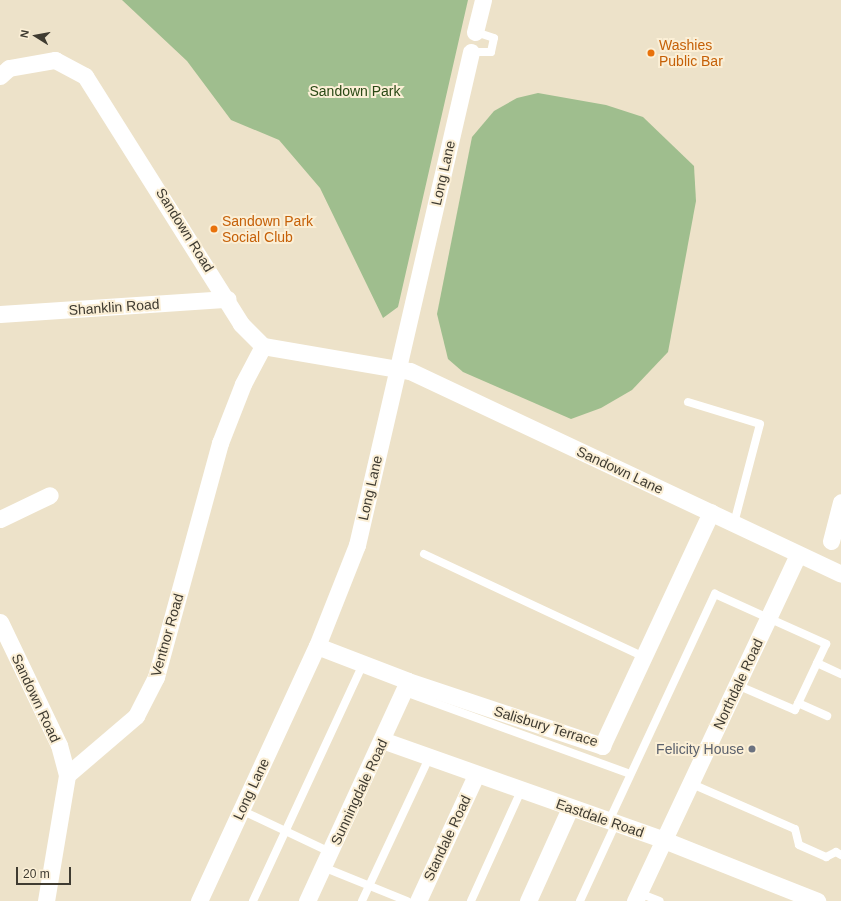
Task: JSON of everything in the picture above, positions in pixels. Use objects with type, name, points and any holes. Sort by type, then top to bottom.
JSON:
[{"type":"street","points":[[476,32],[483,0]]},
{"type":"street","name":"Long Lane","points":[[199,901],[317,646],[357,545],[471,52]]},
{"type":"street","name":"Sandown Road","points":[[0,76],[9,68],[55,60],[85,76],[228,299],[241,324],[263,346]]},
{"type":"street","name":"Shanklin Road","points":[[0,314],[228,299]]},
{"type":"street","points":[[263,346],[397,370]]},
{"type":"street","name":"Ventnor Road","points":[[67,775],[136,716],[156,677],[220,443],[243,384],[263,346]]},
{"type":"street","name":"Sandown Lane","points":[[397,370],[410,371],[841,574]]},
{"type":"street","points":[[0,519],[50,495]]},
{"type":"street","points":[[831,542],[841,502]]},
{"type":"street","name":"Salisbury Terrace","points":[[317,646],[363,664],[406,687],[602,746],[642,656],[711,512]]},
{"type":"street","name":"Northdale Road","points":[[637,897],[692,784],[798,554]]},
{"type":"street","name":"Sandown Road","points":[[0,622],[59,745],[67,775]]},
{"type":"street","name":"Sunningdale Road","points":[[308,901],[406,687]]},
{"type":"street","name":"Eastdale Road","points":[[382,740],[521,791],[664,840],[817,901]]},
{"type":"street","points":[[46,901],[67,775]]},
{"type":"street","name":"Standale Road","points":[[418,901],[476,775]]},
{"type":"street","points":[[533,900],[570,808]]},
{"type":"lane","points":[[471,52],[491,52],[494,38],[476,32]]},
{"type":"lane","points":[[688,402],[760,424],[734,523]]},
{"type":"lane","points":[[424,554],[642,656]]},
{"type":"lane","points":[[580,901],[630,774],[715,594],[826,644],[795,710],[737,685]]},
{"type":"lane","points":[[817,663],[841,674]]},
{"type":"lane","points":[[253,901],[363,664]]},
{"type":"lane","points":[[406,687],[630,774]]},
{"type":"lane","points":[[798,703],[827,716]]},
{"type":"lane","points":[[362,901],[429,758]]},
{"type":"lane","points":[[692,784],[795,828],[799,845],[826,857],[836,852],[841,855]]},
{"type":"lane","points":[[471,901],[521,791]]},
{"type":"lane","points":[[241,810],[286,830],[327,859],[370,886],[407,901]]},
{"type":"lane","points":[[637,897],[660,901]]},
{"type":"green space","name":"Sandown Park","points":[[122,0],[468,0],[398,307],[383,318],[320,188],[279,140],[231,120],[187,61]]},
{"type":"green space","points":[[538,93],[606,105],[643,117],[694,166],[696,201],[668,352],[632,390],[601,408],[571,419],[463,372],[448,359],[437,314],[472,137],[494,111],[517,98]]},
{"type":"place","name":"Washies Public Bar","points":[[651,53]]},
{"type":"place","name":"Sandown Park Social Club","points":[[214,229]]},
{"type":"place","name":"Felicity House","points":[[752,749]]}]
